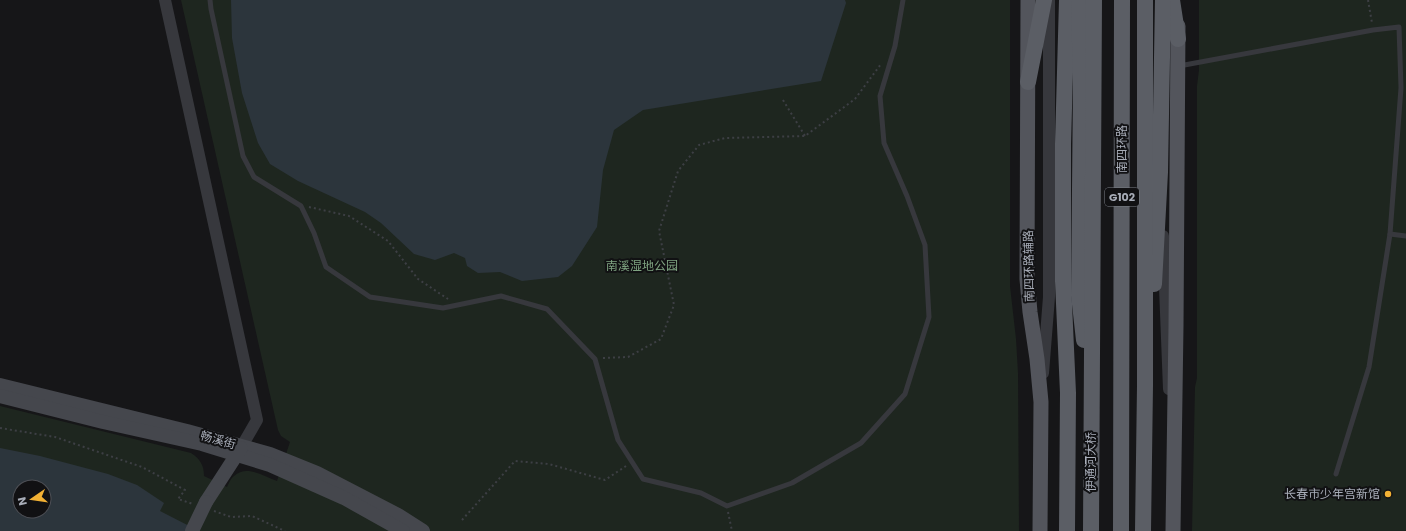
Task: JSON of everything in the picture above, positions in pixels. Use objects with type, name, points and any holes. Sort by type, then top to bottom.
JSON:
[{"type":"highway","points":[[1028,82],[1044,0]]},
{"type":"highway","points":[[1067,0],[1063,144],[1063,280],[1068,393],[1067,531]]},
{"type":"highway","points":[[1079,0],[1081,84],[1079,295],[1091,393]]},
{"type":"highway","name":"G102","points":[[1091,393],[1093,298],[1094,0]]},
{"type":"highway","name":"南四环路","points":[[1121,531],[1122,0]]},
{"type":"highway","points":[[1143,531],[1145,389],[1145,0]]},
{"type":"highway","points":[[1145,389],[1153,341],[1160,250],[1161,24],[1163,0]]},
{"type":"highway","points":[[1172,0],[1178,39]]},
{"type":"highway","points":[[1065,331],[1080,260]]},
{"type":"highway","name":"伊通河大桥","points":[[1091,393],[1091,531]]},
{"type":"main road","name":"南四环路辅路","points":[[1028,0],[1027,280],[1041,402],[1040,531]]},
{"type":"main road","points":[[1173,531],[1178,0]]},
{"type":"main road","name":"畅溪街","points":[[0,384],[187,431],[239,451],[344,498],[403,531]]},
{"type":"main road","name":"畅溪街","points":[[0,396],[202,444],[239,451],[270,454],[317,473],[398,515],[423,531]]},
{"type":"main road","points":[[192,531],[202,505],[239,451]]},
{"type":"street","points":[[165,0],[257,420],[239,451]]},
{"type":"street","points":[[1041,402],[1049,297],[1049,0]]},
{"type":"street","points":[[1160,250],[1173,460]]},
{"type":"lane","points":[[210,0],[243,156],[254,177],[301,206],[314,233],[326,267],[370,297],[443,308],[501,296],[547,309],[595,359],[618,440],[643,479],[701,493],[727,506],[792,483],[861,443],[905,394],[929,317],[925,244],[907,196],[884,143],[880,96],[895,46],[903,0]]},
{"type":"lane","points":[[1177,66],[1373,30],[1399,28],[1403,87],[1390,234],[1369,367],[1336,474]]},
{"type":"lane","points":[[1390,234],[1406,236]]},
{"type":"path","points":[[1368,0],[1373,30]]},
{"type":"path","points":[[595,359],[628,357],[661,339],[674,305],[659,231],[678,171],[699,145],[725,138],[805,136],[855,99],[882,64]]},
{"type":"path","points":[[783,100],[805,136]]},
{"type":"path","points":[[301,206],[349,216],[388,241],[418,279],[457,305]]},
{"type":"path","points":[[0,428],[55,437],[142,467],[185,490],[178,499],[202,505],[231,517],[252,516],[285,531]]},
{"type":"path","points":[[462,520],[515,461],[549,464],[605,480],[632,462]]},
{"type":"path","points":[[727,506],[732,531]]},
{"type":"green space","name":"南溪湿地公园","points":[[181,0],[1010,0],[1010,286],[1018,373],[1019,531],[0,531],[0,406],[191,453],[201,463],[204,476],[227,487],[233,477],[245,471],[256,472],[277,481],[290,442],[281,436],[278,430]]},
{"type":"green space","points":[[1199,0],[1406,0],[1406,531],[1192,531],[1195,387],[1197,378],[1197,86],[1199,70]]},
{"type":"shaded area","points":[[231,0],[845,0],[846,3],[821,81],[643,110],[614,130],[603,170],[597,227],[572,266],[558,277],[522,281],[500,272],[478,273],[467,266],[465,258],[454,253],[435,260],[414,254],[381,223],[365,212],[298,181],[270,164],[258,143],[242,93],[232,38]]},
{"type":"shaded area","points":[[0,448],[40,456],[108,474],[137,485],[164,503],[160,511],[199,531],[0,531]]},
{"type":"place","name":"长春市少年宫新馆","points":[[1388,494]]}]
